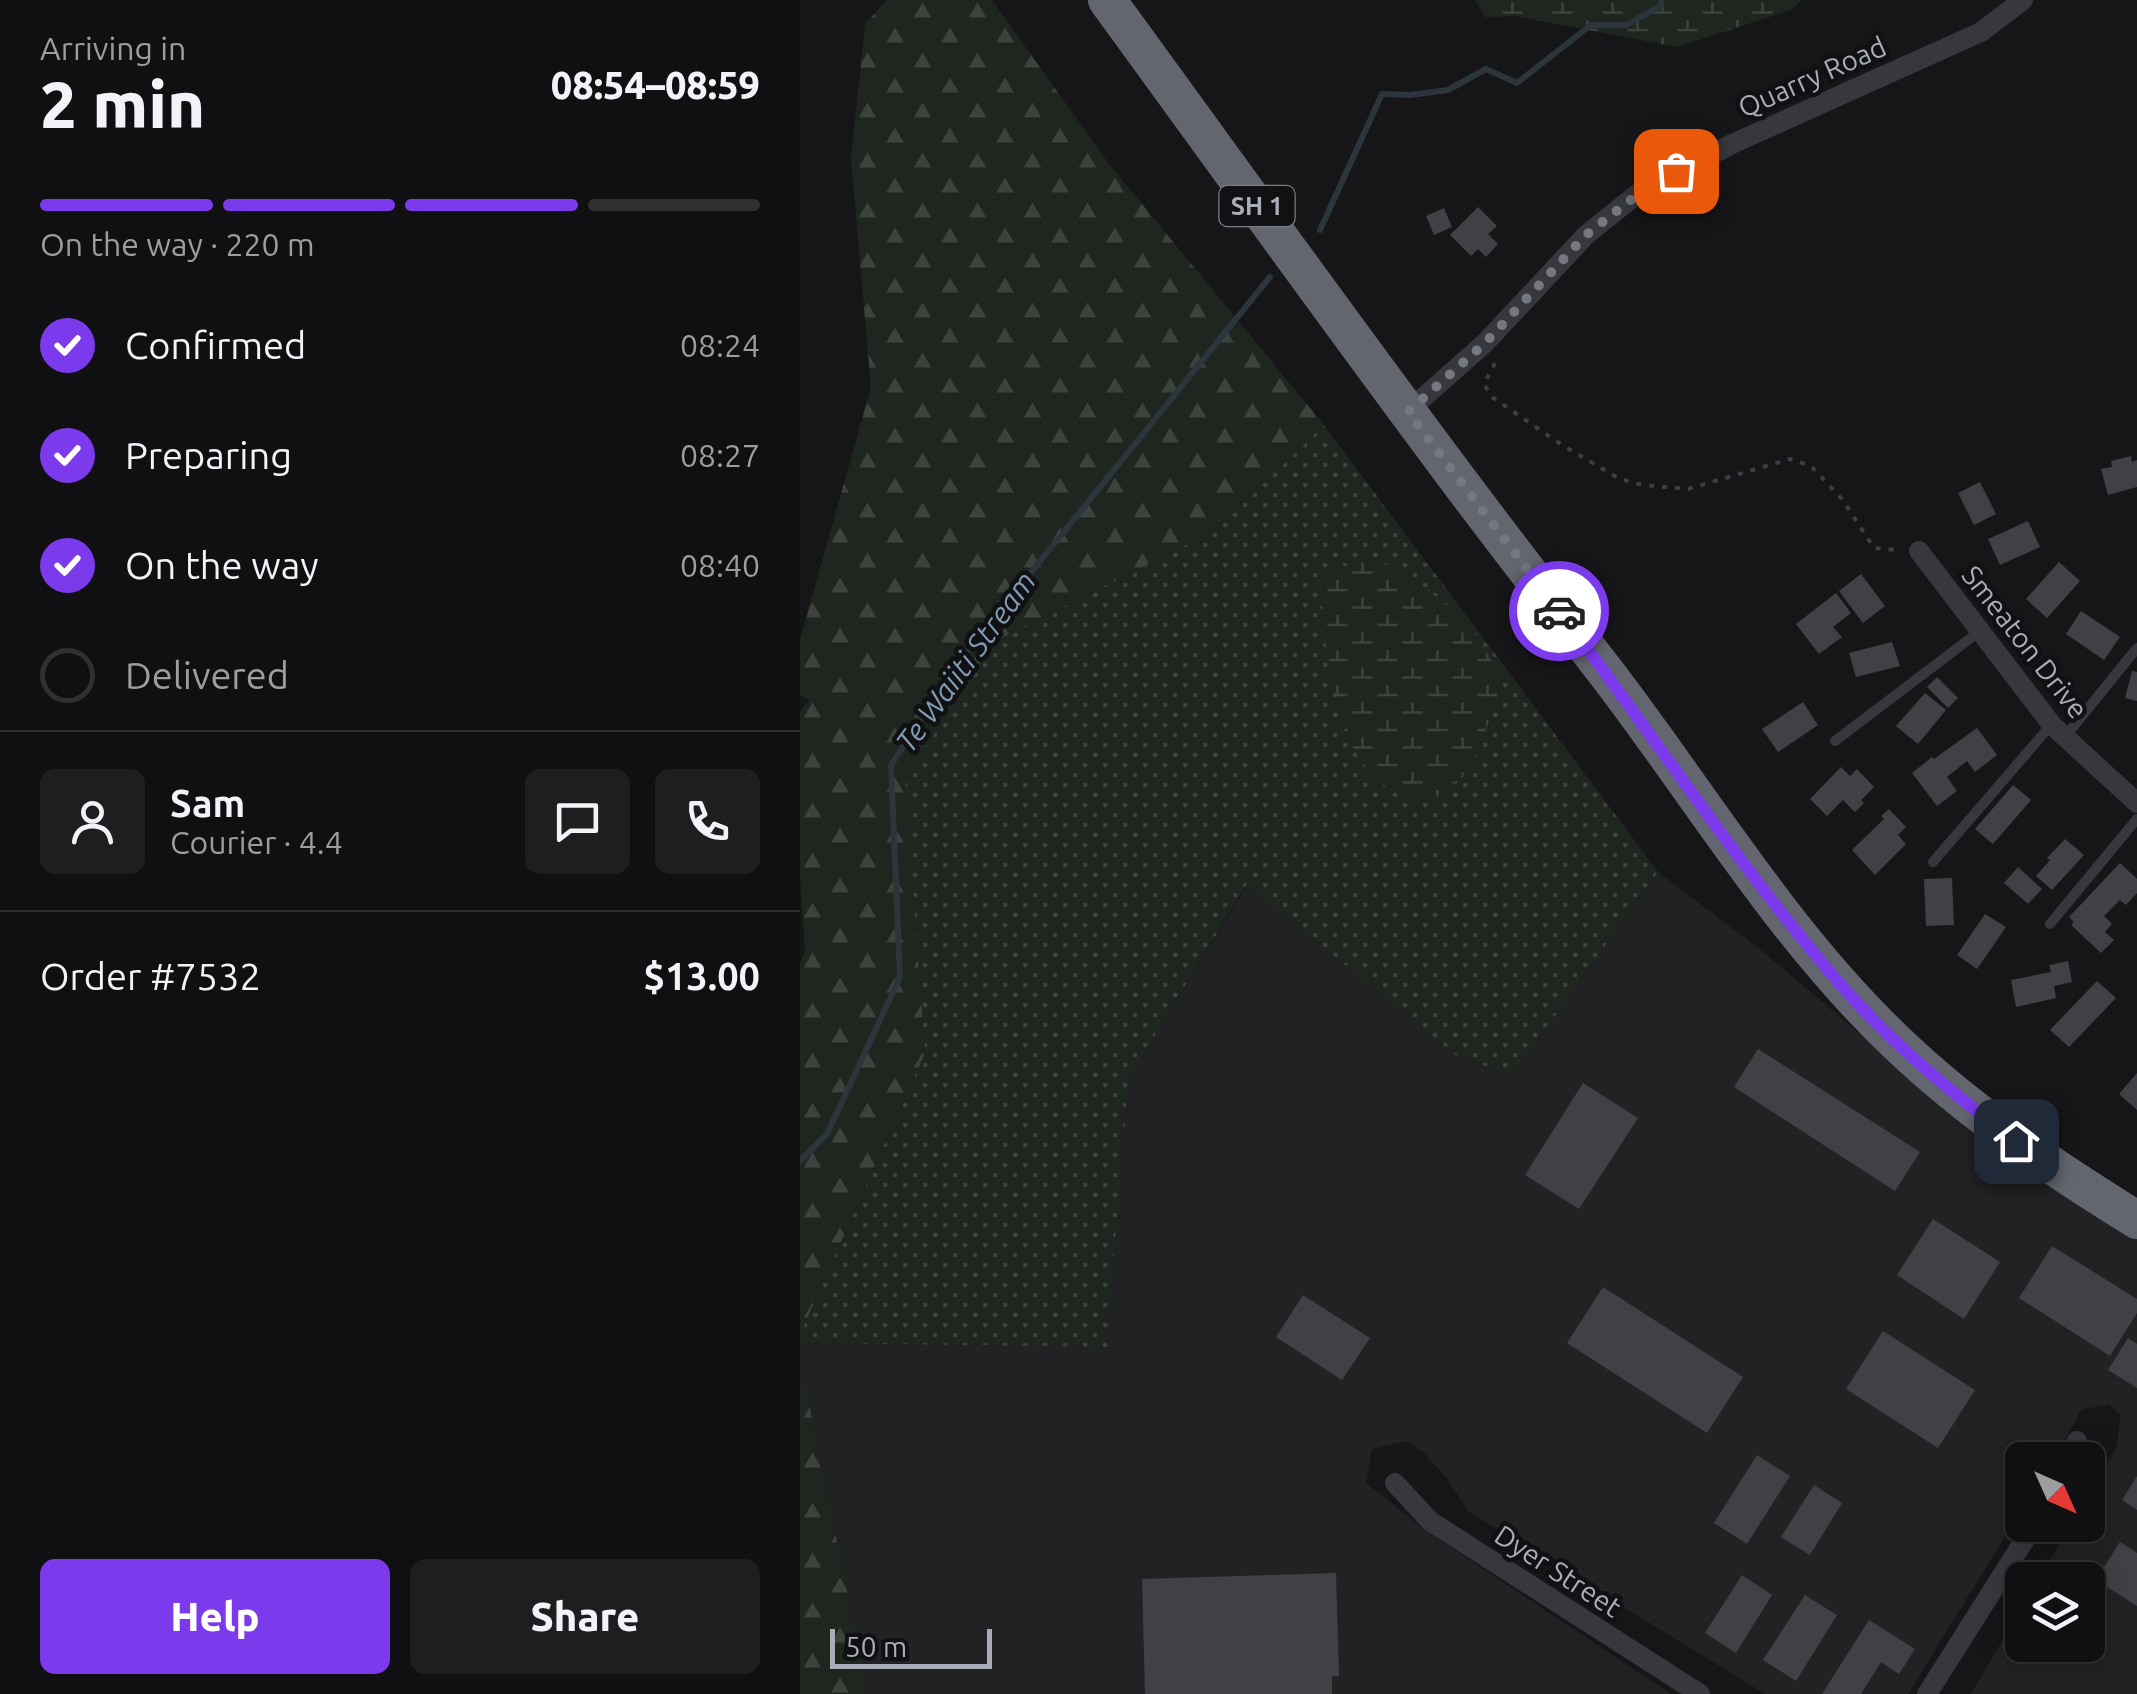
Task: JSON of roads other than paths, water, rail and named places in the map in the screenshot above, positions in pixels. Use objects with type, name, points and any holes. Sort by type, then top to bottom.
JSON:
[{"type":"highway","name":"SH 1","points":[[1107,0],[1408,412],[1841,985],[1949,1090],[2016,1141],[2137,1220]]},
{"type":"street","name":"Quarry Road","points":[[1408,412],[1485,343],[1586,235],[1641,192],[1732,144],[1981,32],[2023,0]]},
{"type":"street","name":"Smeaton Drive","points":[[1919,552],[2058,731],[2137,803]]},
{"type":"street","name":"Dyer Street","points":[[1395,1482],[1430,1522],[1700,1694]]},
{"type":"street","points":[[1927,1694],[2023,1542]]},
{"type":"lane","points":[[1835,741],[1980,631]]},
{"type":"lane","points":[[1934,862],[2137,648]]},
{"type":"lane","points":[[2050,924],[2137,819]]},
{"type":"waterway","name":"Te Waiiti Stream","points":[[1320,230],[1382,94],[1448,90],[1486,69],[1517,83],[1591,25],[1626,25],[1660,6],[1662,0]]},
{"type":"waterway","name":"Te Waiiti Stream","points":[[800,1161],[827,1134],[900,977],[891,765],[965,654],[1270,277]]}]
